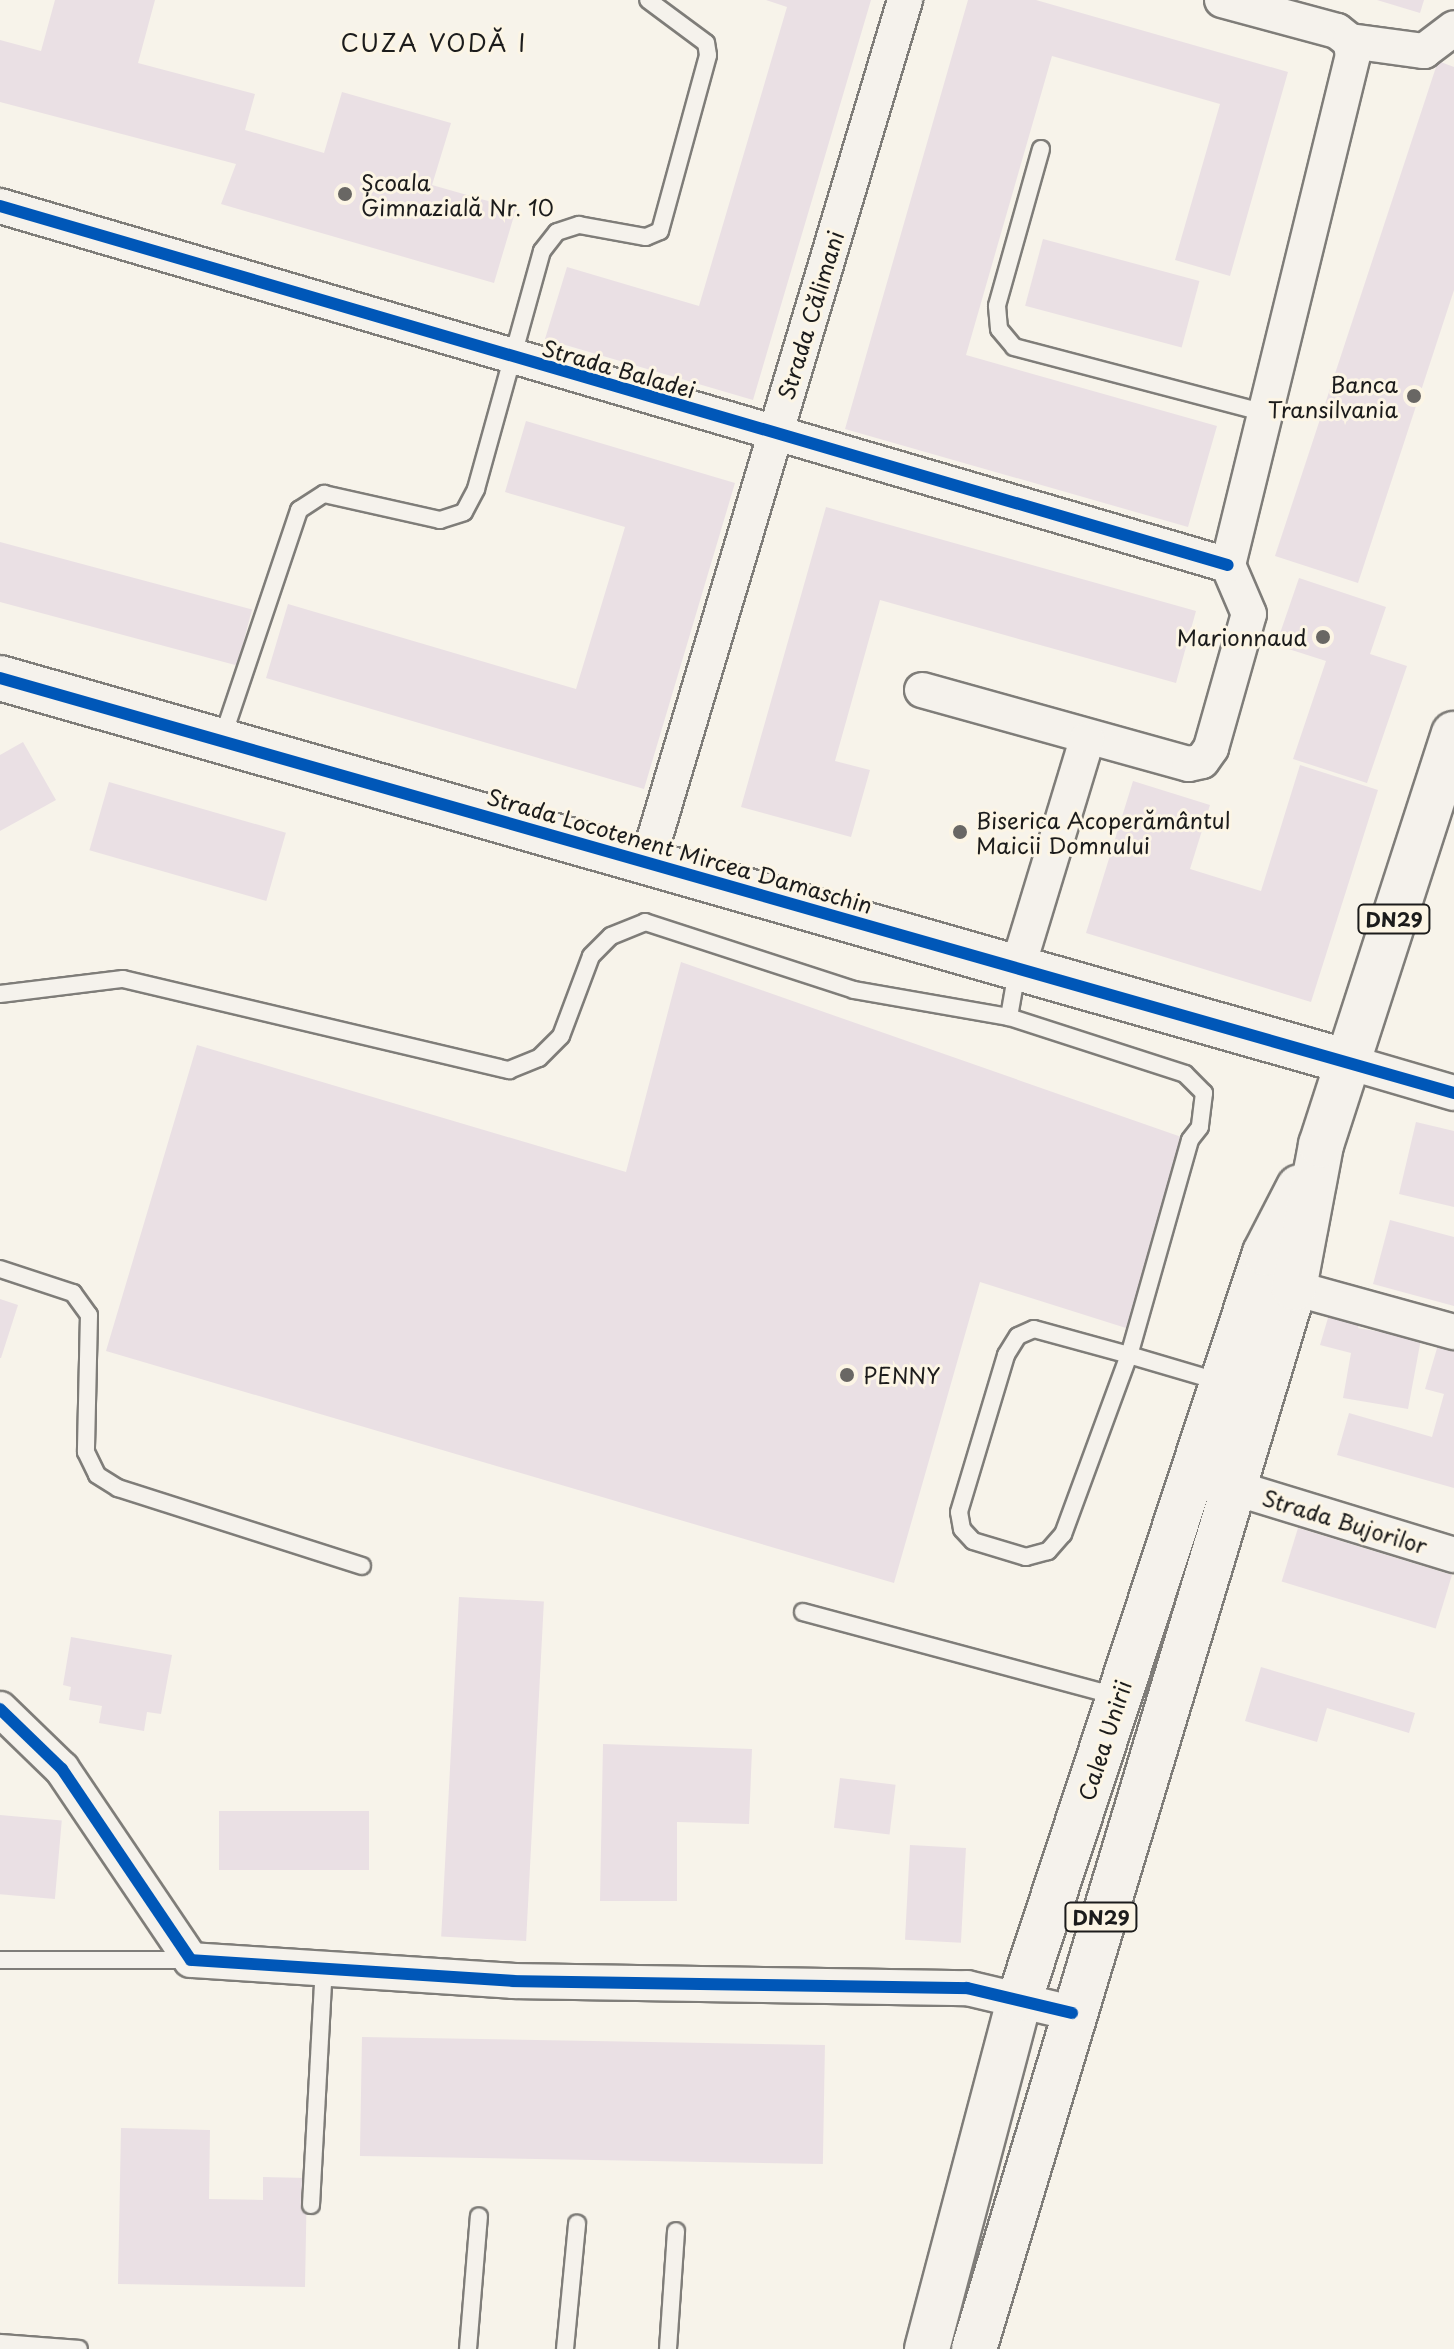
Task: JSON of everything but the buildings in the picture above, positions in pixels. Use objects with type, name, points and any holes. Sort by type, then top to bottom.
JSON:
[{"type":"main road","name":"Strada Locotenent Mircea Damaschin","points":[[0,678],[648,860],[1017,970],[1348,1062]]},
{"type":"main road","name":"Calea Unirii","points":[[974,2349],[1072,2013],[1294,1288],[1321,1145],[1454,734]]},
{"type":"main road","name":"Calea Unirii","points":[[927,2349],[1020,1998],[1118,1697],[1265,1253],[1321,1145]]},
{"type":"street","name":"Strada Călimani","points":[[648,860],[905,0]]},
{"type":"street","points":[[1222,0],[1337,31],[1350,41],[1424,51],[1454,28]]},
{"type":"street","points":[[922,690],[1087,739],[1189,764],[1202,761],[1211,748],[1249,614],[1228,565],[1353,55],[1350,41]]},
{"type":"street","name":"Strada Baladei","points":[[0,206],[1228,565]]},
{"type":"street","points":[[1017,970],[1087,739]]},
{"type":"street","points":[[1348,1062],[1454,1093]]},
{"type":"street","points":[[1294,1288],[1454,1332]]},
{"type":"street","name":"Strada Bujorilor","points":[[1235,1488],[1454,1555]]},
{"type":"street","points":[[0,1709],[62,1769],[191,1960],[513,1981],[967,1988],[1020,1998],[1072,2013]]},
{"type":"lane","points":[[222,741],[299,510],[310,499],[324,494],[440,520],[464,512],[476,489],[542,251],[557,232],[579,225],[646,237],[660,231],[708,55],[706,43],[648,0]]},
{"type":"lane","points":[[1041,149],[997,306],[999,329],[1014,347],[1265,413]]},
{"type":"lane","points":[[0,994],[123,979],[509,1070],[539,1058],[561,1036],[591,956],[611,936],[645,922],[854,990],[1009,1017],[1185,1074],[1204,1093],[1200,1127],[1190,1140],[1129,1355],[1063,1534],[1048,1551],[1026,1557],[973,1541],[962,1529],[959,1512],[1006,1355],[1018,1336],[1034,1329],[1129,1355],[1222,1382]]},
{"type":"lane","points":[[1009,1017],[1017,970]]},
{"type":"lane","points":[[0,1269],[73,1293],[89,1315],[86,1452],[97,1475],[118,1488],[362,1566]]},
{"type":"lane","points":[[803,1612],[1118,1697]]},
{"type":"lane","points":[[0,1960],[191,1960]]},
{"type":"lane","points":[[311,2205],[324,1967]]},
{"type":"lane","points":[[468,2349],[479,2216]]},
{"type":"lane","points":[[565,2349],[577,2224]]},
{"type":"lane","points":[[668,2349],[676,2231]]},
{"type":"lane","points":[[0,2343],[79,2349]]},
{"type":"cycle path","points":[[0,206],[1228,565]]},
{"type":"cycle path","points":[[0,678],[1454,1093]]},
{"type":"cycle path","points":[[0,1709],[62,1769],[191,1960],[513,1981],[967,1988],[1072,2013]]},
{"type":"place","name":"Școala Gimnazială Nr. 10","points":[[345,194]]},
{"type":"place","name":"Banca Transilvania","points":[[1414,396]]},
{"type":"place","name":"Marionnaud","points":[[1323,637]]},
{"type":"place","name":"Biserica Acoperământul Maicii Domnului","points":[[960,832]]},
{"type":"place","name":"PENNY","points":[[847,1375]]},
{"type":"district","name":"CUZA VODĂ I","points":[[434,43]]}]
